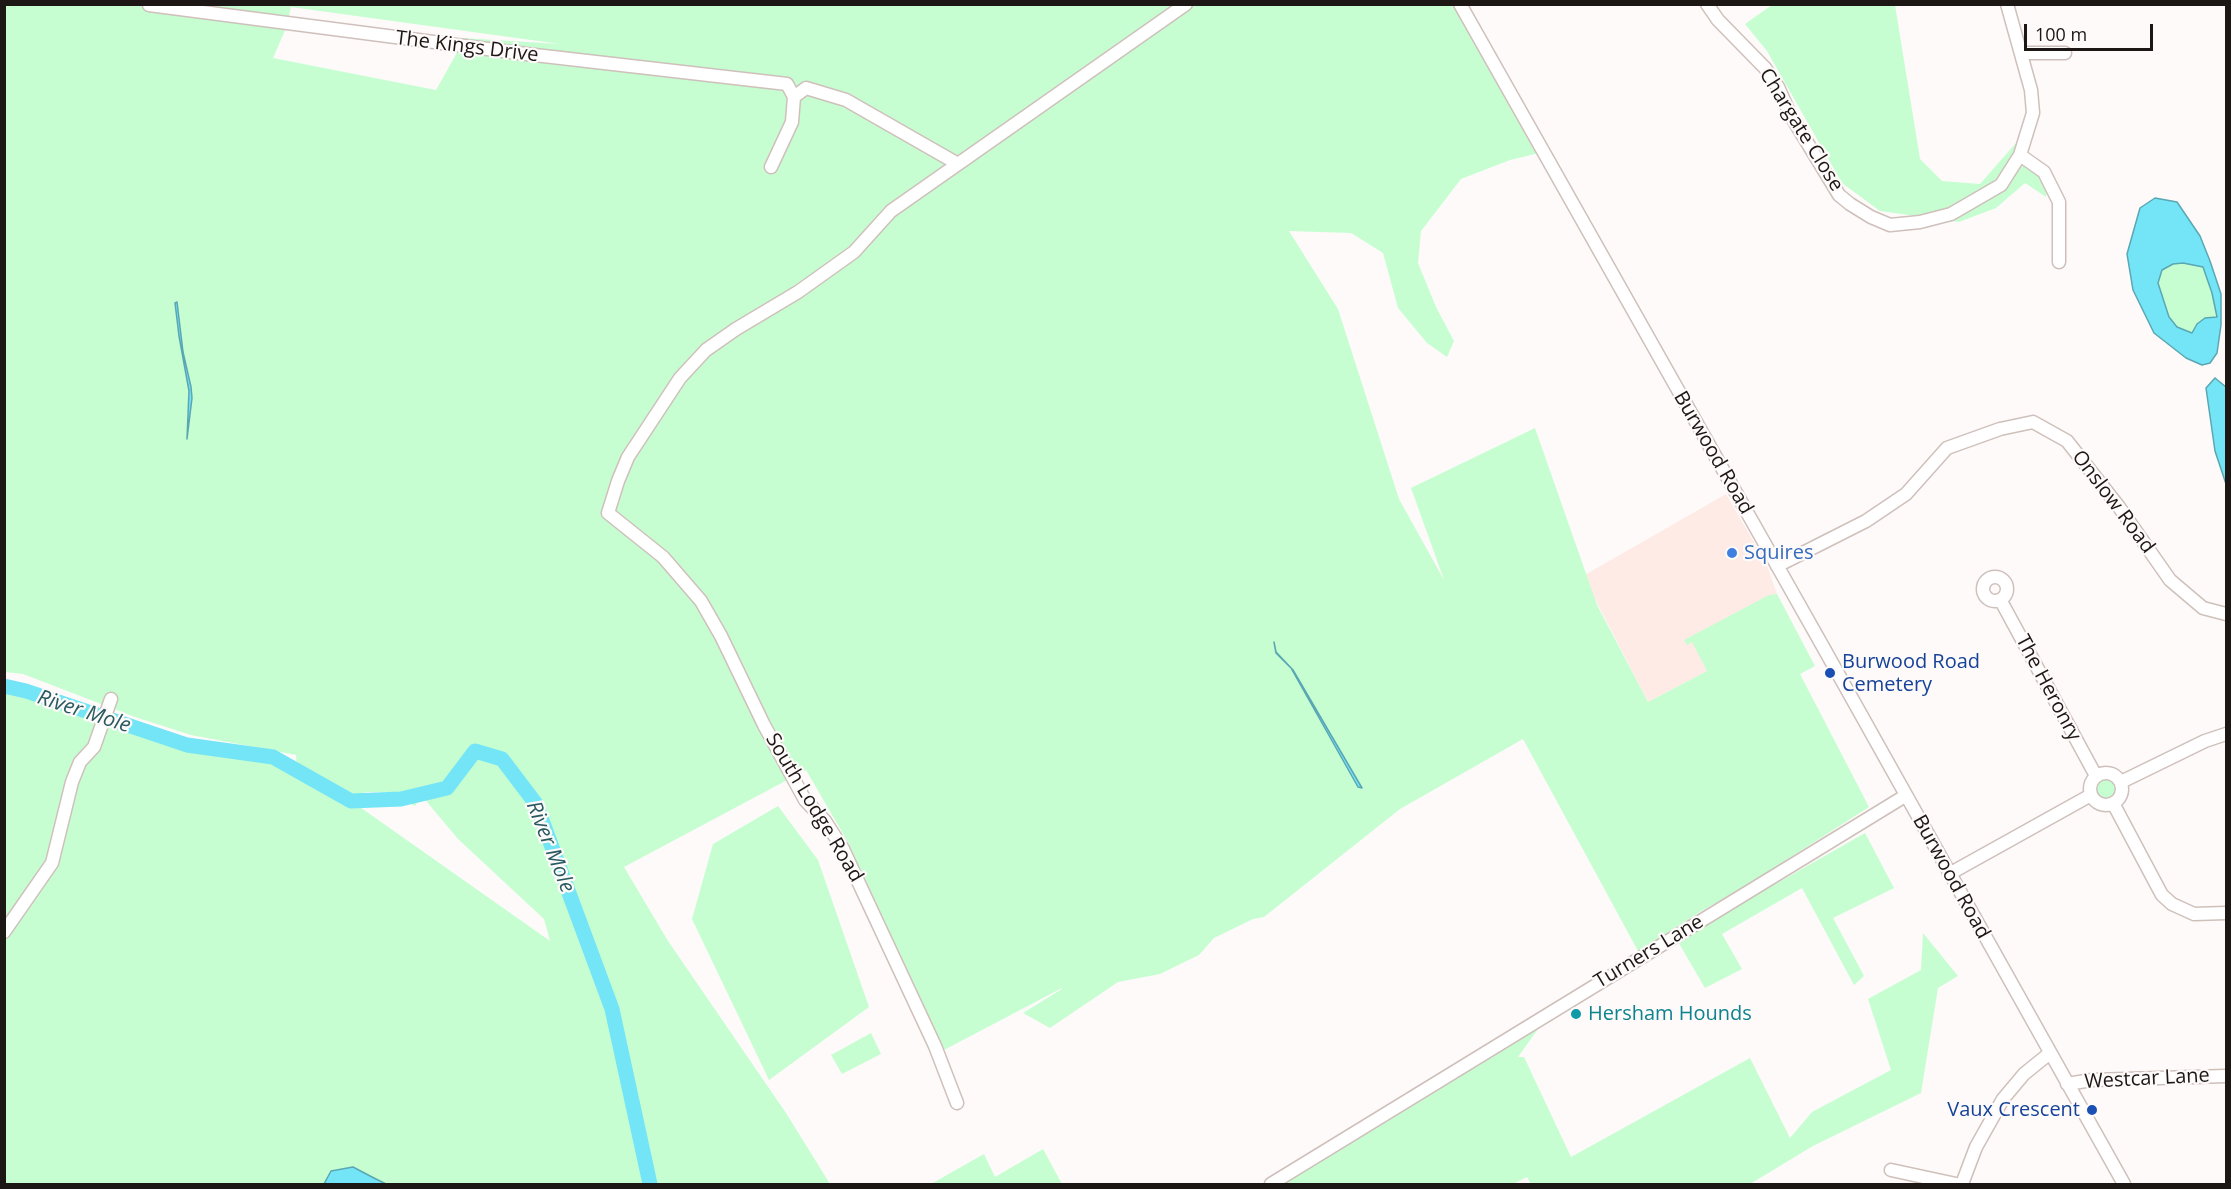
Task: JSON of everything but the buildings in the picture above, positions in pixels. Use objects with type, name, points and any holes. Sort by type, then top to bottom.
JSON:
[{"type":"street","points":[[958,164],[1186,4]]},
{"type":"street","name":"Burwood Road","points":[[1460,4],[2124,1185]]},
{"type":"street","name":"Chargate Close","points":[[1707,4],[1718,20],[1765,68],[1839,195],[1871,217],[1890,225],[1920,222],[1951,214],[2001,185],[2020,155],[2033,113],[2031,90],[2007,4]]},
{"type":"street","name":"The Kings Drive","points":[[149,5],[526,54],[787,84],[846,100],[958,164]]},
{"type":"street","points":[[2022,53],[2065,53]]},
{"type":"street","points":[[771,167],[792,122],[794,97],[787,84]]},
{"type":"street","points":[[794,97],[806,88]]},
{"type":"street","points":[[2020,155],[2044,172],[2059,202],[2060,261]]},
{"type":"street","name":"South Lodge Road","points":[[957,1103],[935,1046],[852,868],[825,820],[805,800],[701,601],[663,557],[608,513],[628,457],[680,378],[706,350],[798,292],[854,252],[891,211],[958,164]]},
{"type":"street","name":"Onslow Road","points":[[1777,566],[1866,521],[1906,494],[1947,448],[2000,429],[2033,422],[2067,441],[2119,507],[2170,580],[2203,608],[2226,614]]},
{"type":"street","name":"The Heronry","points":[[2001,601],[2096,776]]},
{"type":"street","points":[[4,932],[52,863],[72,782],[80,762],[94,747],[111,699]]},
{"type":"street","points":[[2121,782],[2205,741],[2226,734]]},
{"type":"street","points":[[2103,772],[2112,773],[2121,782],[2122,792],[2118,800],[2101,804],[2091,795],[2090,785],[2096,776],[2103,772]]},
{"type":"street","points":[[1949,874],[2091,795]]},
{"type":"street","name":"Turners Lane","points":[[1271,1185],[1905,796]]},
{"type":"street","points":[[2113,803],[2162,895],[2172,904],[2194,914],[2226,913]]},
{"type":"street","points":[[1962,1185],[1976,1147],[2003,1099],[2024,1074],[2050,1053]]},
{"type":"street","name":"Westcar Lane","points":[[2067,1084],[2092,1080],[2226,1076]]},
{"type":"street","points":[[1891,1170],[1956,1185]]},
{"type":"shaded area","points":[[1726,494],[1766,563],[1777,594],[1793,626],[1648,702],[1583,576]]},
{"type":"green space","points":[[4,5],[1454,5],[1539,153],[1510,160],[1461,179],[1421,231],[1418,263],[1436,307],[1454,341],[1447,357],[1427,343],[1398,308],[1383,253],[1351,233],[1289,231],[1338,309],[1399,499],[1444,580],[1411,488],[1535,428],[1597,605],[1648,702],[1707,671],[1692,642],[1687,645],[1684,640],[1769,595],[1777,594],[1815,666],[1800,674],[1869,807],[1738,891],[1638,951],[1523,739],[1400,809],[1264,917],[1253,919],[1214,938],[1199,955],[1160,974],[1118,982],[1050,1028],[1023,1013],[1062,988],[944,1050],[849,844],[806,770],[624,867],[668,941],[786,1113],[830,1184],[5,1184],[5,686],[187,745],[273,757],[297,771],[296,755],[191,735],[135,717],[23,674],[5,672]],"holes":[[[291,7],[560,44],[463,38],[436,90],[273,58],[286,28]],[[365,792],[387,792],[415,806],[422,796],[458,839],[544,919],[550,941],[357,805]]]},
{"type":"green space","points":[[1772,5],[1895,5],[1920,159],[1942,181],[1980,184],[2015,144],[2050,175],[2046,197],[2025,183],[1996,208],[1959,222],[1880,211],[1842,183],[1767,51],[1745,24]]},
{"type":"green space","points":[[2183,263],[2203,267],[2217,318],[2197,324],[2192,334],[2177,327],[2169,317],[2158,283],[2162,270],[2173,264]]},
{"type":"green space","points":[[2106,775],[2116,779],[2120,789],[2116,799],[2106,803],[2096,799],[2092,789],[2096,779]]},
{"type":"green space","points":[[778,806],[818,860],[869,1007],[769,1080],[692,919],[713,844]]},
{"type":"green space","points":[[1865,833],[1894,888],[1833,918],[1864,976],[1854,985],[1802,888],[1722,934],[1742,969],[1705,988],[1677,940]]},
{"type":"green space","points":[[1923,933],[1958,976],[1938,988],[1921,1093],[1813,1146],[1750,1184],[1531,1184],[1527,1177],[1513,1184],[1282,1184],[1538,1029],[1518,1057],[1524,1057],[1571,1157],[1750,1058],[1790,1138],[1812,1112],[1891,1070],[1868,999],[1921,970]]},
{"type":"green space","points":[[871,1033],[881,1054],[842,1074],[831,1055]]},
{"type":"green space","points":[[1043,1149],[1062,1184],[931,1184],[984,1154],[995,1177]]},
{"type":"water","points":[[2155,198],[2177,202],[2200,236],[2221,294],[2221,325],[2217,353],[2210,363],[2202,365],[2186,358],[2154,333],[2133,290],[2127,254],[2140,208]],"holes":[[[2183,263],[2203,267],[2217,317],[2205,318],[2197,324],[2192,333],[2177,327],[2169,317],[2158,283],[2162,270],[2173,264]]]},
{"type":"water","points":[[177,302],[192,398],[187,439],[189,391],[179,336],[175,303]]},
{"type":"water","points":[[2215,378],[2226,387],[2226,484],[2215,451],[2206,388]]},
{"type":"water","points":[[1274,642],[1276,652],[1293,670],[1362,788],[1358,787],[1291,668],[1276,653]]},
{"type":"water","points":[[353,1167],[386,1184],[324,1184],[331,1171]]},
{"type":"waterway","name":"River Mole","points":[[4,686],[26,691],[187,745],[273,757],[351,801],[401,799],[447,788],[475,751],[502,759],[536,804],[612,1009],[650,1184]]},
{"type":"place","name":"Squires","points":[[1732,553]]},
{"type":"place","name":"Burwood Road Cemetery","points":[[1830,673]]},
{"type":"place","name":"Hersham Hounds","points":[[1576,1014]]},
{"type":"place","name":"Vaux Crescent","points":[[2092,1110]]}]
